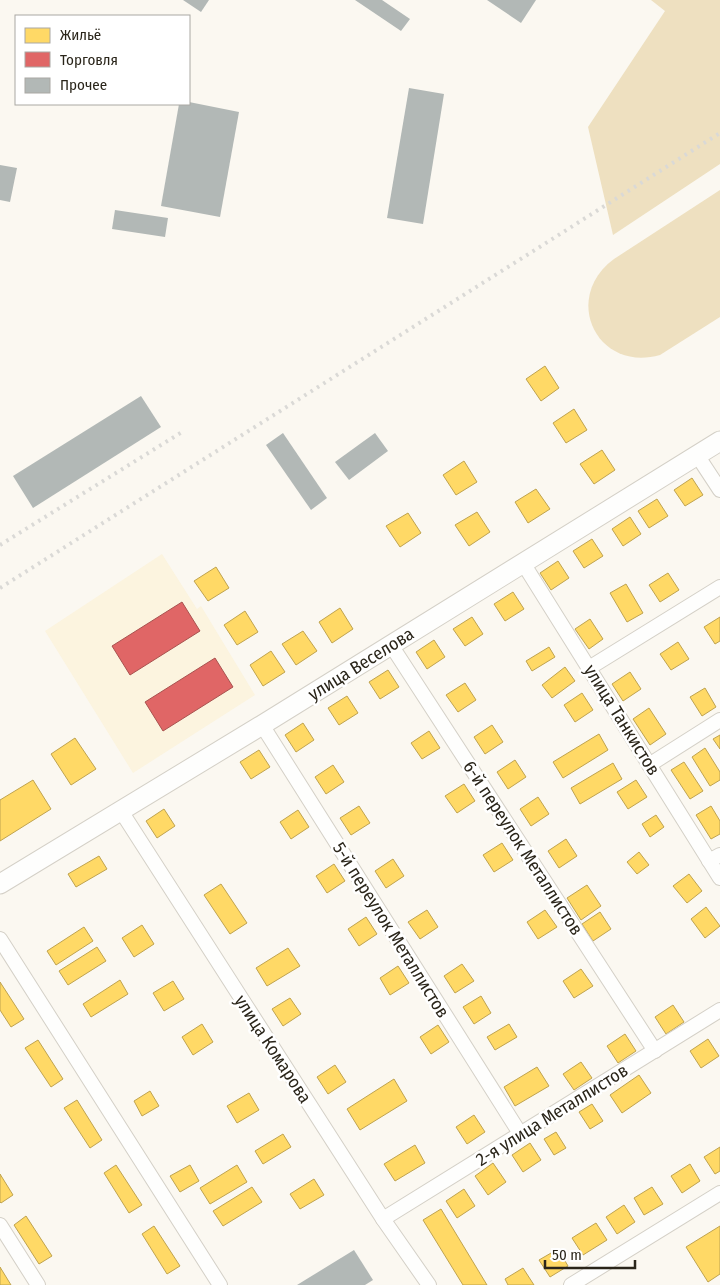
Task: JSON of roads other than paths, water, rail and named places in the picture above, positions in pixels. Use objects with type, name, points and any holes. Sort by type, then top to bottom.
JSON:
[{"type":"street","name":"улица Веселова","points":[[0,884],[262,725],[720,440]]},
{"type":"street","points":[[697,455],[720,490]]},
{"type":"street","name":"улица Танкистов","points":[[523,563],[649,765],[715,858],[720,878]]},
{"type":"street","points":[[589,668],[720,587]]},
{"type":"street","name":"6-й переулок Металлистов","points":[[391,645],[655,1051]]},
{"type":"street","points":[[649,765],[720,720]]},
{"type":"street","name":"5-й переулок Металлистов","points":[[262,725],[521,1135]]},
{"type":"street","name":"улица Комарова","points":[[121,811],[383,1219],[429,1285]]},
{"type":"street","points":[[0,939],[220,1285]]},
{"type":"street","name":"2-я улица Металлистов","points":[[383,1219],[720,1010]]},
{"type":"street","points":[[571,1285],[720,1193]]},
{"type":"street","points":[[0,1225],[38,1285]]},
{"type":"railway","points":[[0,588],[720,133]]},
{"type":"railway","points":[[0,545],[182,432]]}]
